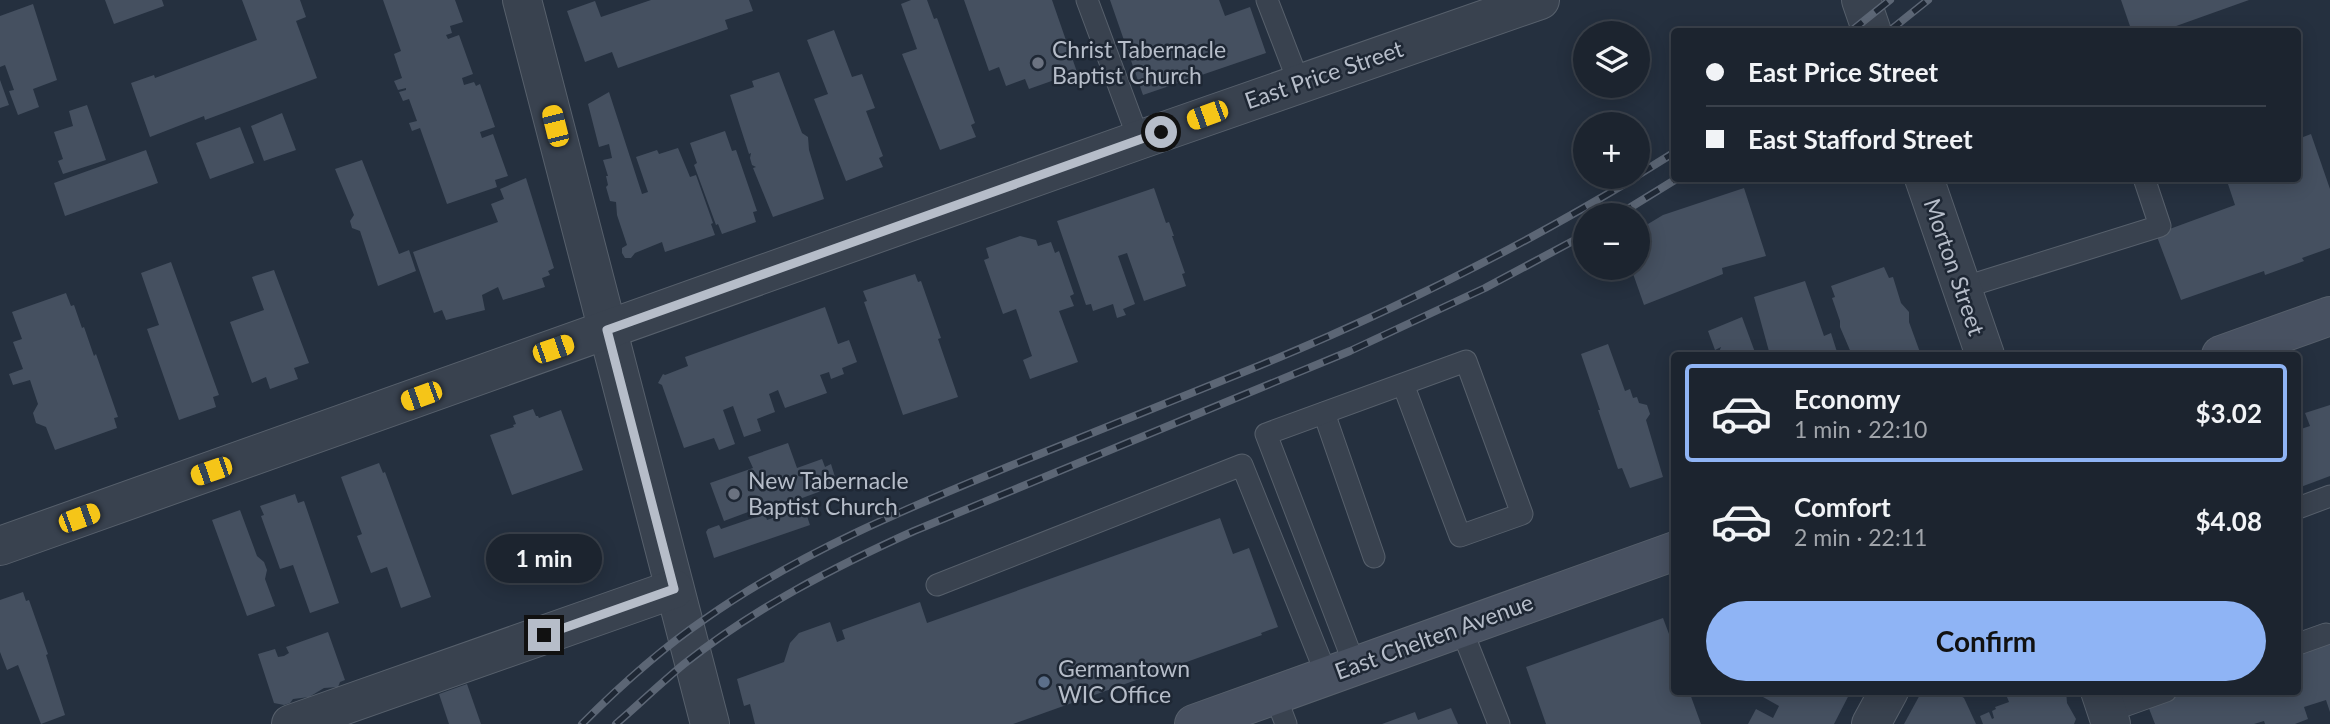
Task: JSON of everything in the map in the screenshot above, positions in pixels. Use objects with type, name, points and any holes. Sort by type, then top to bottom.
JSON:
[{"type":"street","points":[[522,0],[710,724]]},
{"type":"street","name":"East Price Street","points":[[0,546],[1299,83],[1488,9],[1540,0]]},
{"type":"street","points":[[1861,0],[1871,28]]},
{"type":"street","name":"Morton Street","points":[[1925,182],[1984,352]]},
{"type":"street","points":[[2229,352],[2330,316]]},
{"type":"street","name":"East Chelten Avenue","points":[[1207,722],[1280,709],[1341,671],[1671,552]]},
{"type":"street","points":[[291,724],[674,589]]},
{"type":"street","points":[[1871,724],[1887,695]]},
{"type":"lane","points":[[1087,0],[1139,140]]},
{"type":"lane","points":[[1267,0],[1299,83]]},
{"type":"lane","points":[[1962,288],[2160,226],[2145,182]]},
{"type":"lane","points":[[1341,671],[1266,434],[1403,384],[1466,362],[1522,513],[1460,537],[1403,384]]},
{"type":"lane","points":[[1324,413],[1374,557]]},
{"type":"lane","points":[[937,585],[1242,465],[1341,671]]},
{"type":"lane","points":[[2301,507],[2330,496]]},
{"type":"lane","points":[[1461,628],[1499,724]]},
{"type":"lane","points":[[2301,643],[2326,634]]},
{"type":"lane","points":[[2106,709],[2153,695]]},
{"type":"building","points":[[105,0],[162,0],[164,6],[114,24]]},
{"type":"building","points":[[242,0],[300,0],[306,17],[296,21],[317,78],[205,120],[204,116],[150,137],[131,83],[154,75],[155,78],[257,40]]},
{"type":"building","points":[[383,0],[455,0],[463,22],[450,26],[452,33],[446,35],[448,39],[459,35],[473,74],[462,78],[464,85],[474,82],[476,86],[480,84],[495,127],[480,132],[482,138],[493,134],[508,176],[495,180],[497,187],[447,204],[420,128],[412,131],[409,123],[417,121],[409,99],[403,101],[399,92],[406,88],[398,90],[394,81],[402,78],[394,54],[401,51]]},
{"type":"building","points":[[651,0],[749,0],[753,11],[725,20],[728,29],[618,68],[612,52],[585,62],[567,11],[595,1],[601,17]]},
{"type":"building","points":[[911,0],[927,0],[934,19],[937,18],[975,123],[971,125],[976,137],[940,150],[902,54],[917,49],[901,4]]},
{"type":"building","points":[[964,0],[1052,0],[1077,72],[1029,89],[1025,79],[1006,86],[999,67],[989,71]]},
{"type":"building","points":[[1110,0],[1219,0],[1225,16],[1250,7],[1266,53],[1143,95]]},
{"type":"building","points":[[2121,0],[2249,0],[2171,28],[2131,28]]},
{"type":"building","points":[[33,4],[57,80],[33,89],[39,107],[18,115],[9,91],[14,90],[5,65],[0,67],[0,16]]},
{"type":"building","points":[[834,30],[852,77],[862,74],[875,108],[866,111],[883,156],[879,158],[883,167],[846,181],[814,99],[828,94],[807,40]]},
{"type":"building","points":[[779,72],[802,133],[808,137],[809,150],[824,199],[773,217],[753,168],[756,167],[752,165],[751,153],[749,154],[730,95],[754,87],[752,81]]},
{"type":"building","points":[[0,80],[9,105],[0,108]]},
{"type":"building","points":[[609,92],[642,194],[648,192],[636,157],[657,150],[659,154],[678,148],[690,177],[696,175],[715,235],[665,252],[662,242],[635,253],[631,258],[625,258],[622,248],[627,245],[617,215],[616,202],[610,201],[606,187],[608,176],[603,160],[612,158],[609,144],[599,147],[588,104]]},
{"type":"building","points":[[87,105],[106,160],[63,174],[58,161],[63,159],[54,132],[73,126],[69,111]]},
{"type":"building","points":[[282,113],[296,150],[264,161],[251,126]]},
{"type":"building","points":[[240,127],[254,163],[210,179],[196,143]]},
{"type":"building","points":[[725,131],[732,151],[736,150],[757,211],[753,212],[756,222],[722,234],[718,224],[716,225],[694,165],[697,163],[690,143]]},
{"type":"building","points":[[2311,134],[2330,189],[2330,248],[2265,275],[2264,271],[2181,300],[2156,234],[2235,205],[2227,182],[2301,182],[2301,138]]},
{"type":"building","points":[[146,150],[158,183],[65,216],[54,183]]},
{"type":"building","points":[[362,160],[399,254],[409,250],[416,271],[378,286],[360,231],[352,228],[350,221],[354,215],[335,169]]},
{"type":"building","points":[[526,178],[554,268],[548,271],[550,275],[542,278],[545,287],[503,300],[498,287],[482,295],[485,310],[446,320],[442,310],[434,313],[413,252],[498,222],[491,204],[504,199],[500,189]]},
{"type":"building","points":[[1154,188],[1166,223],[1169,222],[1174,236],[1186,286],[1144,301],[1127,253],[1118,256],[1135,304],[1123,309],[1126,315],[1117,318],[1113,304],[1093,311],[1091,304],[1086,305],[1057,221]]},
{"type":"building","points":[[1744,188],[1766,256],[1722,268],[1723,274],[1644,305],[1635,280],[1650,280],[1650,223],[1663,215]]},
{"type":"building","points":[[1020,236],[1036,240],[1038,246],[1051,242],[1055,253],[1059,251],[1074,294],[1070,296],[1074,306],[1059,311],[1078,362],[1030,379],[1023,360],[1032,356],[1016,309],[1003,314],[984,260],[989,258],[986,248]]},
{"type":"building","points":[[171,262],[219,395],[213,397],[216,407],[179,420],[147,329],[159,325],[141,273]]},
{"type":"building","points":[[1884,267],[1889,278],[1893,277],[1901,303],[1909,312],[1909,322],[1920,352],[1851,352],[1840,327],[1831,286]]},
{"type":"building","points":[[274,270],[309,363],[294,368],[298,379],[270,389],[266,377],[252,383],[230,322],[264,310],[252,277]]},
{"type":"building","points":[[915,274],[918,282],[921,281],[941,338],[938,339],[958,397],[903,415],[864,302],[867,301],[863,291]]},
{"type":"building","points":[[1805,281],[1824,336],[1831,333],[1837,352],[1769,352],[1754,297]]},
{"type":"building","points":[[66,293],[71,306],[74,305],[82,328],[84,327],[94,356],[96,354],[118,417],[114,418],[117,428],[55,450],[46,427],[36,423],[33,413],[38,404],[30,380],[13,385],[9,374],[23,369],[13,342],[22,339],[12,312]]},
{"type":"building","points":[[825,307],[838,344],[849,340],[857,362],[842,368],[844,374],[831,379],[829,372],[820,375],[827,393],[785,408],[778,390],[769,394],[775,412],[757,419],[761,431],[744,437],[733,406],[723,410],[735,444],[719,450],[714,438],[684,448],[662,385],[658,383],[663,374],[688,366],[685,357]]},
{"type":"building","points":[[1742,317],[1755,352],[1719,352],[1721,347],[1715,350],[1708,331]]},
{"type":"building","points":[[1608,344],[1625,391],[1630,389],[1633,398],[1637,397],[1639,403],[1647,405],[1650,414],[1646,420],[1663,477],[1630,488],[1622,468],[1618,469],[1581,354]]},
{"type":"building","points":[[2330,405],[2330,476],[2301,487],[2301,429],[2310,426],[2305,413]]},
{"type":"building","points":[[533,409],[539,418],[561,410],[583,470],[512,495],[490,435],[514,427],[516,424],[513,416]]},
{"type":"building","points":[[788,443],[797,468],[822,459],[825,467],[831,464],[835,477],[829,479],[832,487],[778,507],[775,502],[724,521],[710,483],[753,468],[748,457]]},
{"type":"building","points":[[379,463],[383,473],[385,472],[431,597],[401,608],[387,567],[371,573],[357,536],[362,534],[341,477]]},
{"type":"building","points":[[295,494],[298,503],[304,501],[339,603],[310,613],[293,565],[280,569],[261,516],[264,515],[260,506]]},
{"type":"building","points":[[804,507],[810,525],[714,558],[706,532],[708,529],[719,525],[721,529],[765,514],[767,520]]},
{"type":"building","points":[[240,510],[257,556],[264,562],[267,570],[265,579],[275,606],[247,616],[212,520]]},
{"type":"building","points":[[1220,518],[1233,554],[1249,548],[1278,627],[1261,633],[1262,635],[1013,724],[755,724],[750,704],[744,706],[737,679],[784,662],[790,643],[799,633],[830,622],[837,642],[845,639],[842,630],[920,602],[927,623]]},
{"type":"building","points":[[23,592],[26,601],[29,600],[48,654],[46,655],[65,715],[41,724],[18,665],[7,670],[0,652],[0,600]]},
{"type":"building","points":[[1663,618],[1671,639],[1671,695],[1690,695],[1701,724],[1546,724],[1526,667]]},
{"type":"building","points":[[328,632],[345,680],[340,682],[338,687],[324,688],[309,697],[293,699],[284,705],[274,703],[258,654],[275,649],[278,657],[284,656],[289,653],[286,647]]},
{"type":"building","points":[[2330,642],[2330,712],[2326,700],[2304,707],[2308,719],[2295,724],[2265,724],[2264,721],[2254,724],[2155,724],[2148,706],[2179,695],[2301,695],[2301,652]]},
{"type":"building","points":[[467,684],[481,724],[449,724],[439,694]]},
{"type":"building","points":[[1849,695],[1834,724],[1748,724],[1756,709],[1773,718],[1779,706],[1763,697]]},
{"type":"building","points":[[1920,695],[1959,695],[1964,698],[1976,724],[1904,724]]},
{"type":"building","points":[[2006,695],[2066,695],[2067,703],[2076,719],[2074,724],[1983,724],[1980,716],[1989,712],[1992,719],[1995,707],[2009,702]]},
{"type":"building","points":[[1451,708],[1458,724],[1382,724],[1415,712],[1418,720]]},
{"type":"railway","points":[[1855,28],[1890,0]]},
{"type":"railway","points":[[1893,28],[1928,0]]},
{"type":"railway","points":[[1650,168],[1671,154]]},
{"type":"railway","points":[[1637,203],[1672,182]]},
{"type":"railway","points":[[582,724],[641,668],[689,631],[741,595],[815,553],[931,499],[1357,324],[1499,255],[1616,189]]},
{"type":"railway","points":[[616,724],[675,671],[710,644],[766,607],[854,559],[914,531],[1350,351],[1485,288],[1573,241]]},
{"type":"place","name":"Christ Tabernacle Baptist Church","points":[[1038,63]]},
{"type":"place","name":"New Tabernacle Baptist Church","points":[[734,494]]},
{"type":"place","name":"Germantown WIC Office","points":[[1044,682]]},
{"type":"route","points":[[544,635],[674,589],[607,330],[1161,132]]}]
